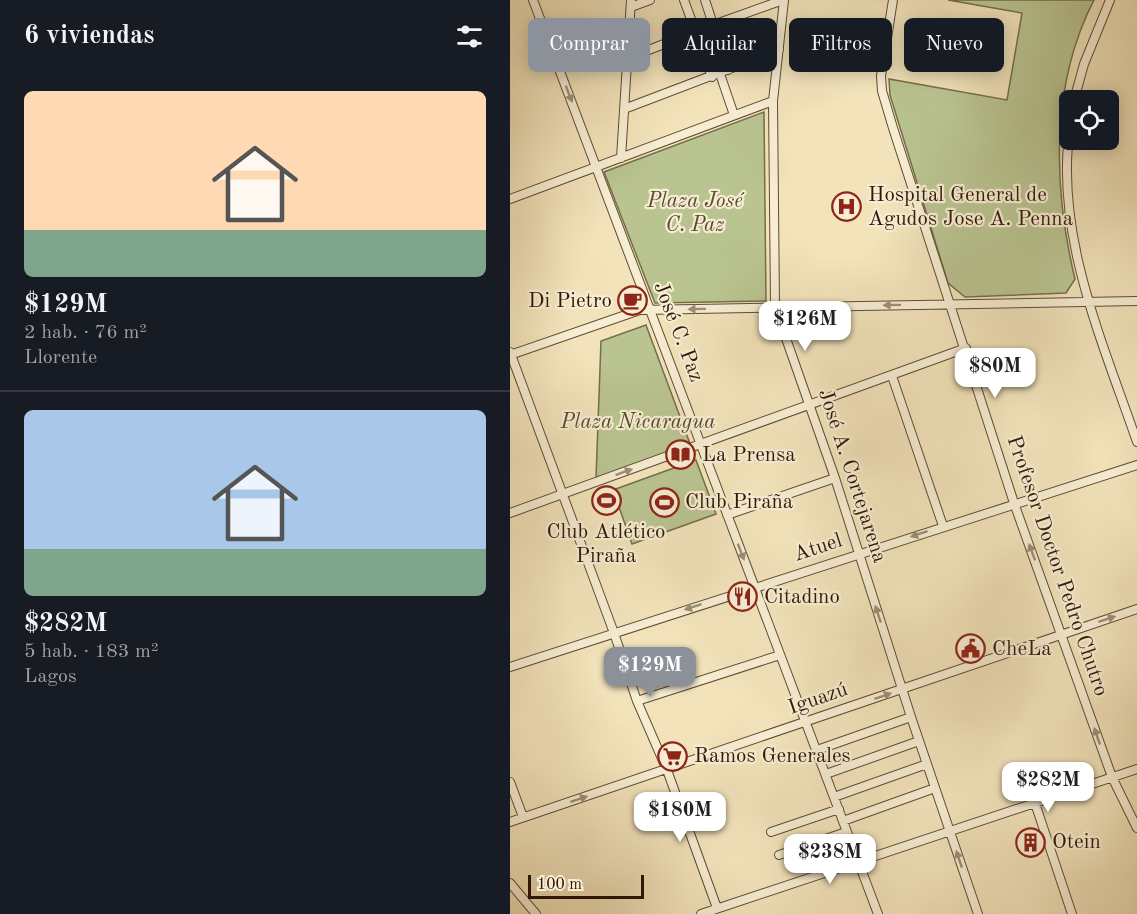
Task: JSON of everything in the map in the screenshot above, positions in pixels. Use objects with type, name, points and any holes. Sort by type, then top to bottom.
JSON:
[{"type":"street","name":"José C. Paz","points":[[533,0],[878,914]]},
{"type":"street","points":[[630,18],[631,3],[650,0]]},
{"type":"street","points":[[684,0],[690,18]]},
{"type":"street","points":[[705,0],[711,18]]},
{"type":"street","points":[[733,18],[783,0]]},
{"type":"street","name":"José A. Cortejarena","points":[[783,0],[773,101],[775,307],[835,478],[911,717],[978,914]]},
{"type":"street","name":"Profesor Doctor Pedro Chutro","points":[[893,0],[882,66],[882,91],[1014,503],[1112,777],[1137,828]]},
{"type":"street","points":[[1077,90],[1084,64],[1110,0]]},
{"type":"street","points":[[624,109],[779,50]]},
{"type":"street","points":[[621,158],[627,72]]},
{"type":"street","points":[[720,73],[734,115]]},
{"type":"street","points":[[510,199],[773,101]]},
{"type":"street","points":[[1069,150],[1070,208],[1089,301],[1137,442]]},
{"type":"street","points":[[717,908],[667,770],[636,700],[614,633],[510,354],[622,314],[650,309],[1137,301]]},
{"type":"street","points":[[510,513],[966,348]]},
{"type":"street","points":[[892,376],[943,526]]},
{"type":"street","name":"Atuel","points":[[510,667],[1137,465]]},
{"type":"street","points":[[727,515],[835,478]]},
{"type":"street","name":"Iguazú","points":[[510,822],[1137,609]]},
{"type":"street","points":[[636,700],[780,656]]},
{"type":"street","points":[[817,750],[911,717]]},
{"type":"street","points":[[826,774],[919,741]]},
{"type":"street","points":[[834,798],[927,764]]},
{"type":"street","points":[[701,914],[1137,769]]},
{"type":"street","points":[[510,782],[523,817]]},
{"type":"street","points":[[843,821],[935,788]]},
{"type":"street","points":[[1035,803],[1072,914]]},
{"type":"street","points":[[771,832],[838,809]]},
{"type":"street","points":[[779,855],[846,832]]},
{"type":"street","points":[[510,883],[536,914]]},
{"type":"green space","points":[[948,0],[1094,0],[1069,67],[1065,90],[1059,90],[1062,209],[1075,279],[1066,293],[965,297],[948,283],[890,95],[889,79],[1007,100],[1022,13]]},
{"type":"green space","name":"Plaza José C. Paz","points":[[764,112],[766,301],[655,303],[604,172]]},
{"type":"green space","name":"Plaza Nicaragua","points":[[646,325],[692,449],[596,478],[601,341]]},
{"type":"green space","name":"Club Piraña","points":[[696,460],[716,514],[632,544],[613,490]]},
{"type":"place","name":"Hospital General de Agudos Jose A. Penna","points":[[847,207]]},
{"type":"place","name":"Di Pietro","points":[[633,301]]},
{"type":"place","name":"La Prensa","points":[[681,455]]},
{"type":"place","name":"Club Atlético Piraña","points":[[606,501]]},
{"type":"place","name":"Club Piraña","points":[[664,502]]},
{"type":"place","name":"Citadino","points":[[743,597]]},
{"type":"place","name":"CheLa","points":[[971,649]]},
{"type":"place","name":"Ramos Generales","points":[[673,756]]},
{"type":"place","name":"Otein","points":[[1031,842]]}]
